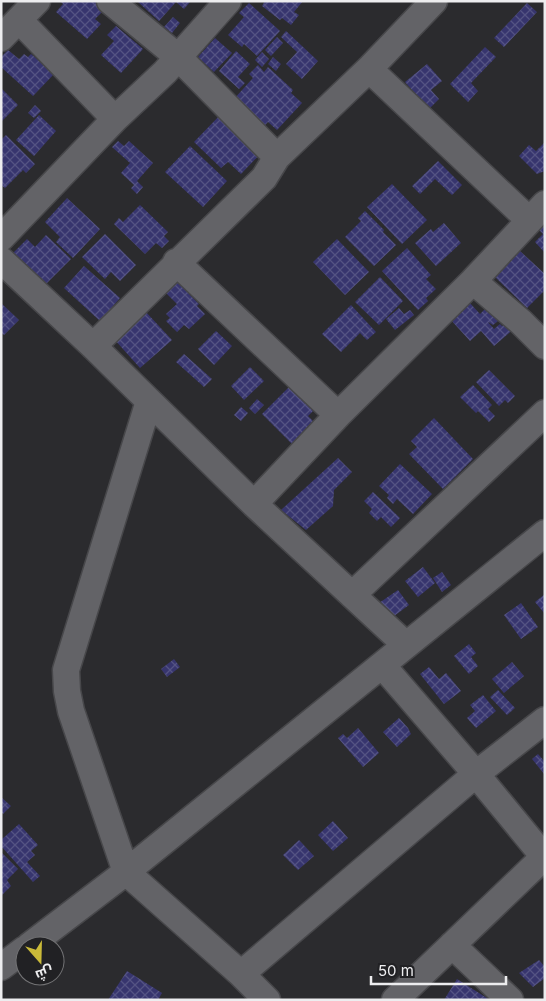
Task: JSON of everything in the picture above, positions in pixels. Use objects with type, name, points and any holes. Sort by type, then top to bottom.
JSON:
[{"type":"street","points":[[37,1],[10,29],[115,119]]},
{"type":"street","points":[[110,1],[178,57],[276,157]]},
{"type":"street","points":[[1,238],[115,119],[178,57],[228,1]]},
{"type":"street","points":[[92,346],[264,178],[276,157],[370,70],[434,1]]},
{"type":"street","points":[[254,504],[338,415],[473,281],[537,212],[370,70]]},
{"type":"street","points":[[1,260],[254,504],[406,646]]},
{"type":"street","points":[[176,262],[338,415]]},
{"type":"street","points":[[473,281],[521,322],[545,346]]},
{"type":"street","points":[[149,401],[66,670],[66,691],[71,711],[126,872],[241,974],[267,1000]]},
{"type":"street","points":[[352,595],[542,421]]},
{"type":"street","points":[[41,936],[126,872],[545,533]]},
{"type":"street","points":[[382,665],[476,774],[544,857],[395,1000]]},
{"type":"street","points":[[241,974],[476,774],[545,720]]},
{"type":"street","points":[[452,945],[510,1000]]},
{"type":"street","points":[[1,967],[15,956]]},
{"type":"building","points":[[60,1],[96,1],[105,9],[95,19],[101,24],[87,39],[56,12],[63,4]]},
{"type":"building","points":[[137,1],[191,1],[184,9],[176,2],[159,21]]},
{"type":"building","points":[[265,1],[303,1],[294,12],[299,15],[291,25],[282,18],[280,20],[262,6]]},
{"type":"building","points":[[249,3],[280,31],[257,56],[244,44],[242,47],[228,35],[244,17],[239,13]]},
{"type":"building","points":[[527,3],[537,12],[504,47],[494,38]]},
{"type":"building","points":[[173,17],[180,23],[172,33],[164,27]]},
{"type":"building","points":[[116,26],[143,49],[121,73],[101,55],[114,41],[107,35]]},
{"type":"building","points":[[286,31],[318,61],[302,79],[286,64],[297,52],[281,37]]},
{"type":"building","points":[[277,37],[283,43],[271,56],[265,50]]},
{"type":"building","points":[[215,38],[232,53],[214,72],[198,57]]},
{"type":"building","points":[[485,47],[496,57],[471,83],[478,91],[468,102],[450,84]]},
{"type":"building","points":[[8,50],[19,59],[24,54],[28,57],[31,54],[54,74],[33,96],[1,67],[1,57]]},
{"type":"building","points":[[236,51],[250,64],[238,77],[245,83],[239,89],[219,71]]},
{"type":"building","points":[[262,52],[269,59],[262,67],[255,60]]},
{"type":"building","points":[[273,57],[281,64],[276,71],[268,64]]},
{"type":"building","points":[[427,64],[442,81],[431,90],[439,99],[429,109],[405,82]]},
{"type":"building","points":[[258,65],[264,72],[268,67],[293,90],[291,93],[302,103],[277,130],[268,122],[263,127],[233,100],[253,78],[249,74]]},
{"type":"building","points":[[1,88],[18,105],[2,121],[1,120]]},
{"type":"building","points":[[35,105],[41,111],[34,118],[28,113]]},
{"type":"building","points":[[223,112],[264,150],[241,174],[228,162],[221,168],[194,142]]},
{"type":"building","points":[[39,115],[56,131],[34,156],[16,140]]},
{"type":"building","points":[[6,135],[35,164],[26,173],[23,170],[5,188],[1,185],[1,140]]},
{"type":"building","points":[[118,141],[124,146],[129,141],[153,163],[137,181],[143,187],[137,194],[131,188],[134,185],[121,173],[130,163],[112,147]]},
{"type":"building","points":[[545,142],[545,171],[537,174],[519,156],[529,145],[536,151]]},
{"type":"building","points":[[190,146],[227,181],[203,207],[165,172]]},
{"type":"building","points":[[438,161],[462,185],[452,195],[435,179],[420,194],[412,186]]},
{"type":"building","points":[[392,184],[427,220],[402,244],[367,207]]},
{"type":"building","points":[[67,198],[100,229],[73,258],[56,242],[60,237],[45,222]]},
{"type":"building","points":[[140,205],[168,232],[164,236],[169,241],[162,248],[156,243],[145,254],[114,224],[119,218],[123,222]]},
{"type":"building","points":[[365,211],[396,245],[374,266],[345,237],[361,221],[358,218]]},
{"type":"building","points":[[545,221],[545,253],[535,242],[543,234],[537,228]]},
{"type":"building","points":[[444,223],[461,243],[436,266],[415,243],[431,229],[433,232]]},
{"type":"building","points":[[105,234],[136,265],[120,281],[111,272],[105,279],[82,257]]},
{"type":"building","points":[[46,235],[71,259],[46,284],[13,253],[27,239],[35,247]]},
{"type":"building","points":[[337,239],[369,272],[345,295],[313,262]]},
{"type":"building","points":[[407,248],[431,275],[426,279],[436,289],[426,298],[428,301],[418,310],[382,271]]},
{"type":"building","points":[[520,251],[545,274],[545,290],[527,308],[495,277]]},
{"type":"building","points":[[84,266],[120,298],[100,321],[64,288]]},
{"type":"building","points":[[178,276],[193,290],[189,294],[199,304],[197,306],[205,314],[189,329],[184,325],[177,332],[166,321],[170,318],[166,314],[177,304],[163,290]]},
{"type":"building","points":[[380,277],[403,301],[379,325],[355,302]]},
{"type":"building","points":[[469,302],[480,314],[486,308],[498,321],[493,325],[488,322],[494,329],[500,324],[502,326],[509,321],[515,328],[494,346],[481,331],[470,341],[450,319]]},
{"type":"building","points":[[1,303],[19,320],[4,335],[1,333]]},
{"type":"building","points":[[351,305],[376,332],[367,340],[360,333],[341,352],[322,334]]},
{"type":"building","points":[[399,308],[404,314],[410,310],[414,315],[395,330],[386,319]]},
{"type":"building","points":[[145,311],[172,340],[140,368],[114,339]]},
{"type":"building","points":[[216,331],[232,346],[214,365],[198,349]]},
{"type":"building","points":[[184,354],[212,379],[204,387],[176,362]]},
{"type":"building","points":[[250,367],[264,381],[244,400],[231,386]]},
{"type":"building","points":[[489,370],[515,396],[508,403],[505,400],[499,406],[476,382]]},
{"type":"building","points":[[295,381],[314,410],[308,416],[316,424],[294,446],[262,414]]},
{"type":"building","points":[[473,385],[492,405],[488,409],[495,416],[489,422],[478,411],[476,413],[460,397]]},
{"type":"building","points":[[257,399],[264,405],[255,414],[249,408]]},
{"type":"building","points":[[241,407],[248,413],[241,421],[234,415]]},
{"type":"building","points":[[434,418],[473,459],[443,489],[409,454],[417,447],[411,441]]},
{"type":"building","points":[[338,458],[352,472],[334,490],[333,506],[306,530],[281,510]]},
{"type":"building","points":[[400,464],[432,494],[413,514],[397,499],[393,504],[387,498],[389,495],[379,486]]},
{"type":"building","points":[[373,492],[400,518],[391,527],[381,517],[377,521],[369,513],[372,509],[364,501]]},
{"type":"building","points":[[423,567],[435,583],[418,597],[405,581]]},
{"type":"building","points":[[442,572],[451,585],[442,592],[433,578]]},
{"type":"building","points":[[398,590],[409,605],[390,619],[379,603]]},
{"type":"building","points":[[545,594],[545,614],[535,602]]},
{"type":"building","points":[[521,603],[538,627],[521,639],[504,615]]},
{"type":"building","points":[[469,644],[476,653],[471,657],[478,666],[469,674],[454,656]]},
{"type":"building","points":[[174,659],[180,667],[167,677],[161,669]]},
{"type":"building","points":[[512,662],[524,676],[504,693],[492,679]]},
{"type":"building","points":[[429,667],[439,679],[446,673],[461,691],[444,704],[420,674]]},
{"type":"building","points":[[498,690],[515,708],[507,715],[490,697]]},
{"type":"building","points":[[483,695],[496,711],[476,728],[467,718],[475,711],[470,705]]},
{"type":"building","points":[[399,718],[411,734],[397,747],[383,732]]},
{"type":"building","points":[[358,728],[379,753],[363,767],[338,738],[343,734],[347,738]]},
{"type":"building","points":[[538,754],[545,762],[545,775],[532,759]]},
{"type":"building","points":[[1,797],[11,806],[3,814],[1,812]]},
{"type":"building","points":[[333,821],[348,838],[333,851],[318,835]]},
{"type":"building","points":[[19,824],[38,845],[31,851],[35,855],[27,862],[40,876],[33,882],[1,846],[1,840]]},
{"type":"building","points":[[299,840],[314,856],[298,870],[283,855]]},
{"type":"building","points":[[1,852],[18,869],[7,880],[11,886],[1,896]]},
{"type":"building","points":[[539,960],[545,967],[545,978],[533,987],[519,973]]},
{"type":"building","points":[[127,971],[162,993],[158,1000],[108,1000]]},
{"type":"building","points":[[457,979],[490,1000],[444,1000]]}]
